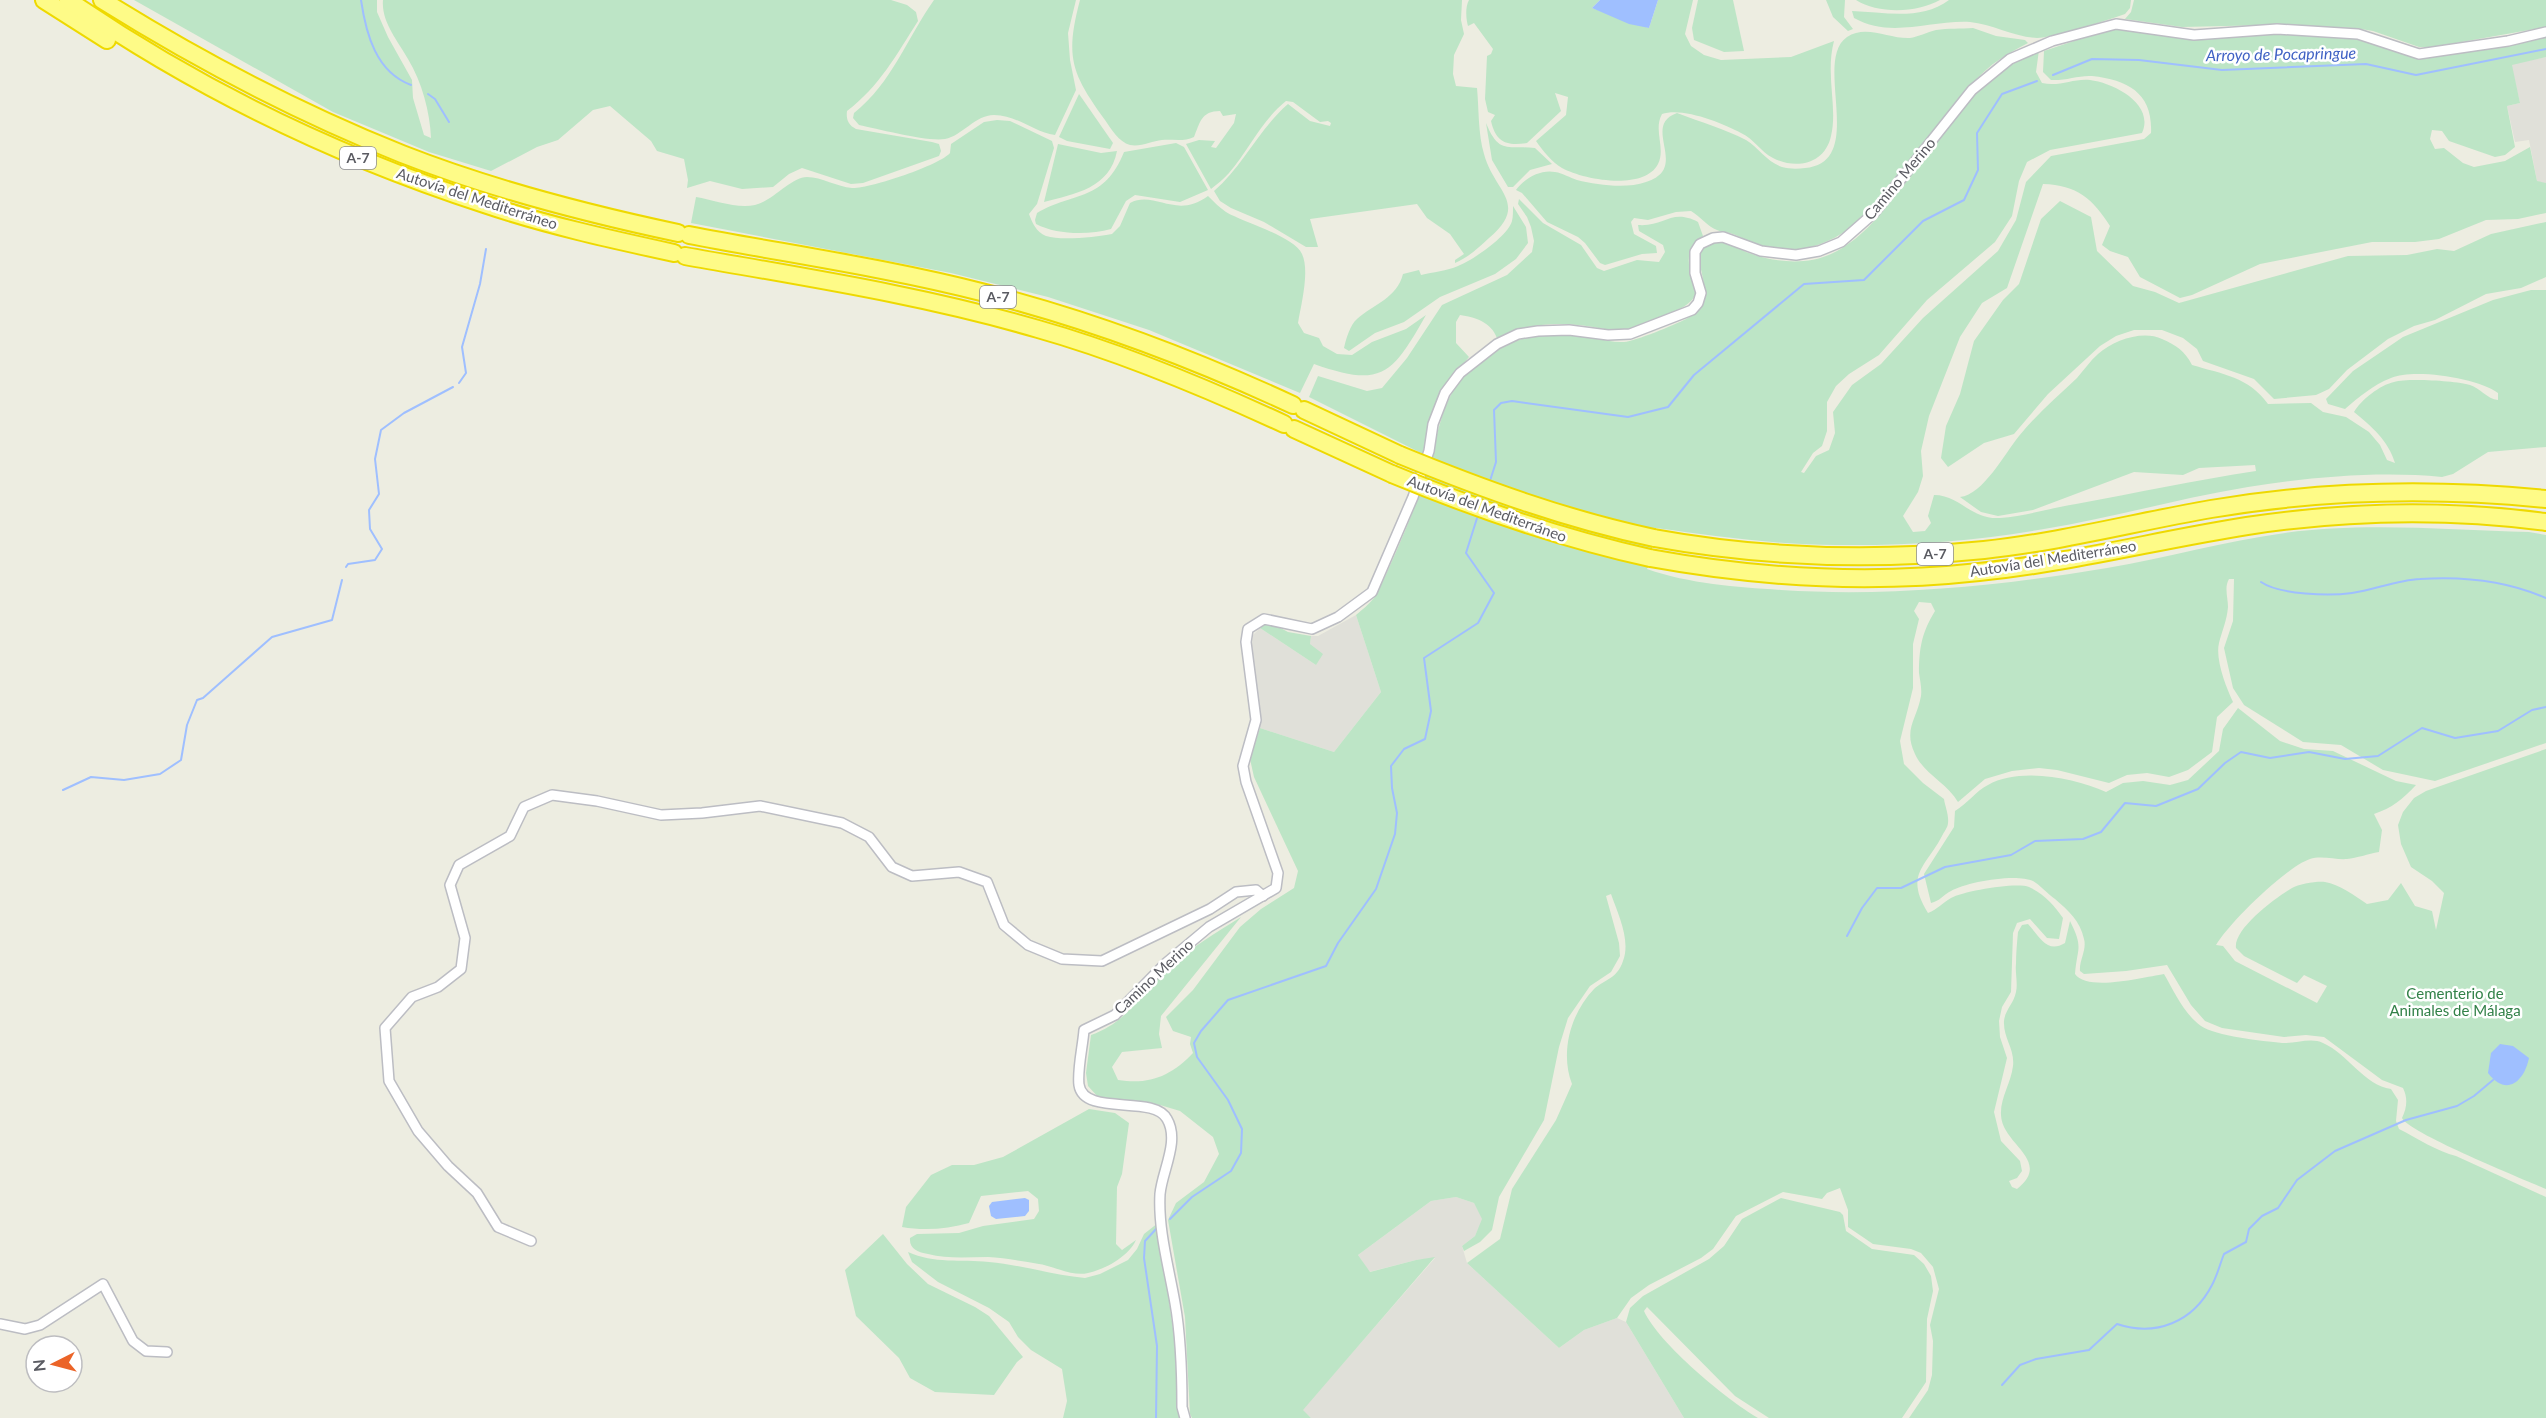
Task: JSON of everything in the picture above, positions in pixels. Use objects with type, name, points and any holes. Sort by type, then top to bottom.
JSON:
[{"type":"highway","points":[[44,0],[190,87],[214,90]]},
{"type":"highway","name":"Autovía del Mediterráneo","points":[[68,0],[126,40],[214,90],[292,129],[421,183],[566,228],[679,255],[897,295],[1039,329],[1156,369],[1392,474],[1523,525],[1591,545],[1650,558],[1693,566],[1775,575],[1883,579],[2020,567],[2229,529],[2330,516],[2412,514],[2493,517],[2546,522]]},
{"type":"highway","name":"Autovía del Mediterráneo","points":[[102,0],[217,68],[278,99],[403,154],[558,205],[683,234],[904,275],[1005,298],[1151,344],[1400,454],[1530,505],[1598,525],[1654,538],[1768,554],[1887,557],[1986,550],[2044,542],[2213,508],[2334,494],[2442,492],[2546,499]]},
{"type":"highway","points":[[115,0],[126,15]]},
{"type":"street","name":"Camino Merino","points":[[1185,1418],[1182,1407],[1180,1337],[1162,1227],[1160,1194],[1172,1131],[1167,1117],[1157,1109],[1096,1101],[1085,1095],[1079,1086],[1084,1030],[1115,1015],[1166,963],[1209,927],[1276,888],[1278,873],[1246,782],[1243,766],[1256,720],[1246,642],[1248,629],[1264,619],[1312,629],[1338,617],[1372,592],[1413,497],[1429,451],[1433,424],[1445,393],[1460,373],[1497,344],[1518,334],[1569,330],[1608,335],[1630,334],[1692,310],[1698,303],[1701,293],[1695,273],[1695,252],[1700,244],[1713,238],[1723,237],[1761,251],[1796,255],[1819,251],[1841,242],[1874,213],[1972,90],[2010,59],[2052,40],[2116,24],[2194,35],[2277,29],[2358,34],[2419,54],[2508,41],[2546,32]]},
{"type":"street","points":[[531,1240],[498,1227],[477,1192],[448,1166],[418,1131],[389,1080],[385,1028],[412,997],[438,987],[461,969],[465,938],[450,885],[459,865],[510,836],[524,807],[552,795],[597,801],[661,815],[760,806],[842,823],[869,837],[892,867],[912,876],[959,872],[987,882],[1004,925],[1028,945],[1062,959],[1102,961],[1210,909],[1236,892],[1256,890],[1263,896]]},
{"type":"street","points":[[0,1324],[25,1329],[40,1325],[103,1284],[133,1341],[146,1351],[167,1352]]},
{"type":"shaded area","points":[[2546,57],[2546,183],[2543,184],[2537,181],[2529,140],[2515,142],[2507,106],[2520,103],[2511,64]]},
{"type":"shaded area","points":[[1356,615],[1381,692],[1334,752],[1260,728],[1252,646],[1253,635],[1260,628],[1316,665],[1310,644],[1311,636],[1318,636]]},
{"type":"shaded area","points":[[1456,1197],[1474,1203],[1483,1219],[1475,1236],[1462,1246],[1467,1263],[1559,1348],[1584,1330],[1617,1318],[1626,1322],[1684,1418],[1311,1418],[1302,1410],[1435,1258],[1416,1260],[1369,1272],[1358,1255],[1431,1201]]},
{"type":"green space","points":[[134,0],[377,0],[377,12],[412,80],[413,98],[424,135],[431,138],[429,118],[421,87],[413,68],[387,24],[383,0],[891,0],[907,5],[916,12],[918,21],[878,81],[847,111],[847,119],[849,124],[856,129],[932,142],[939,144],[941,151],[939,156],[863,183],[851,184],[802,168],[789,174],[773,187],[742,189],[710,181],[687,188],[688,180],[684,159],[657,151],[651,141],[610,106],[593,110],[558,140],[537,147],[491,171],[429,152],[333,112]]},
{"type":"green space","points":[[934,0],[1076,0],[1068,33],[1076,90],[1055,135],[1039,131],[1010,118],[994,115],[981,118],[945,139],[915,137],[859,125],[853,118],[854,113],[879,88],[889,74]]},
{"type":"green space","points":[[1080,0],[1462,0],[1461,20],[1464,34],[1454,55],[1453,74],[1456,86],[1477,88],[1482,146],[1489,167],[1506,197],[1507,215],[1501,226],[1489,238],[1469,255],[1455,263],[1455,260],[1464,254],[1450,234],[1427,218],[1417,204],[1310,219],[1318,247],[1306,247],[1264,222],[1231,208],[1220,201],[1214,191],[1288,104],[1310,121],[1330,126],[1331,123],[1320,122],[1293,102],[1286,101],[1269,117],[1229,173],[1211,189],[1186,144],[1199,140],[1215,141],[1211,147],[1216,148],[1234,123],[1236,114],[1223,116],[1220,111],[1209,113],[1202,119],[1194,137],[1190,139],[1162,140],[1142,145],[1130,145],[1122,141],[1094,104],[1074,64],[1073,36]]},
{"type":"green space","points":[[1469,0],[1600,0],[1592,8],[1649,28],[1658,0],[1693,0],[1685,34],[1691,46],[1704,55],[1721,60],[1791,57],[1834,41],[1831,66],[1833,125],[1828,145],[1816,158],[1800,164],[1791,164],[1773,158],[1746,136],[1724,125],[1691,114],[1671,112],[1662,114],[1660,120],[1661,152],[1658,164],[1651,172],[1640,178],[1613,181],[1584,176],[1562,168],[1544,152],[1536,141],[1566,115],[1568,97],[1555,93],[1561,111],[1527,143],[1508,143],[1496,134],[1491,121],[1495,115],[1488,112],[1485,99],[1487,56],[1493,49],[1474,23],[1468,26],[1466,13]]},
{"type":"green space","points":[[1698,0],[1733,0],[1744,51],[1724,52],[1694,40],[1692,28]]},
{"type":"green space","points":[[1826,0],[1845,0],[1844,17],[1853,29],[1848,31],[1833,17]]},
{"type":"green space","points":[[1856,0],[1940,0],[1920,7],[1886,10],[1865,5]]},
{"type":"green space","points":[[1949,0],[2131,0],[2130,8],[2125,14],[2067,32],[2037,38],[1970,22],[1882,27],[1854,18],[1852,11],[1915,13],[1938,7]]},
{"type":"green space","points":[[2134,0],[2546,0],[2546,27],[2433,47],[2419,47],[2373,31],[2355,28],[2269,25],[2182,27],[2125,19],[2131,12]]},
{"type":"green space","points":[[1973,28],[1996,36],[2025,40],[2028,43],[1993,64],[1969,87],[1875,207],[1847,230],[1817,245],[1782,250],[1768,248],[1714,229],[1691,211],[1676,212],[1648,220],[1634,218],[1631,222],[1634,234],[1656,246],[1657,253],[1642,254],[1605,265],[1600,263],[1578,237],[1547,222],[1522,193],[1516,190],[1533,176],[1549,171],[1577,180],[1621,186],[1646,182],[1659,176],[1665,167],[1666,157],[1663,127],[1667,119],[1677,113],[1746,140],[1772,162],[1782,167],[1805,168],[1823,162],[1833,148],[1837,130],[1835,67],[1838,49],[1847,37],[1854,33],[1870,32],[1910,38],[1936,30]]},
{"type":"green space","points":[[2110,29],[2242,36],[2288,34],[2342,36],[2370,41],[2417,57],[2504,46],[2546,37],[2546,57],[2512,65],[2520,103],[2507,106],[2515,147],[2505,155],[2495,157],[2449,141],[2442,131],[2432,130],[2430,139],[2435,149],[2444,148],[2463,163],[2474,167],[2505,161],[2530,147],[2537,181],[2546,183],[2546,213],[2518,219],[2486,220],[2439,239],[2415,242],[2372,242],[2260,264],[2192,295],[2180,298],[2140,277],[2128,257],[2110,251],[2102,245],[2110,226],[2097,208],[2083,195],[2065,187],[2043,184],[2007,288],[1982,303],[1960,337],[1929,416],[1921,451],[1923,476],[1918,492],[1903,516],[1913,532],[1925,531],[1931,523],[1928,516],[1934,495],[1951,499],[1981,515],[2000,518],[2256,471],[2255,465],[2199,468],[2183,475],[2134,472],[2033,510],[1998,516],[1981,512],[1960,497],[1969,495],[1985,481],[2026,428],[2098,354],[2112,344],[2138,336],[2154,336],[2172,344],[2183,352],[2192,365],[2244,382],[2261,395],[2268,404],[2311,403],[2323,412],[2346,417],[2369,432],[2380,445],[2387,460],[2395,463],[2384,441],[2354,412],[2371,394],[2394,382],[2421,380],[2470,385],[2490,398],[2498,400],[2498,393],[2461,379],[2415,374],[2401,375],[2384,381],[2345,409],[2328,404],[2326,399],[2353,371],[2403,337],[2493,300],[2531,290],[2546,290],[2546,447],[2488,452],[2453,474],[2442,477],[2370,475],[2272,483],[2070,524],[1966,540],[1888,545],[1814,545],[1746,540],[1656,528],[1647,569],[1697,581],[1748,588],[1822,592],[1904,591],[1986,585],[2067,574],[2129,564],[2263,536],[2315,530],[2376,527],[2529,532],[2546,535],[2546,743],[2435,781],[2383,770],[2341,745],[2303,742],[2244,705],[2233,688],[2224,648],[2233,621],[2234,579],[2229,579],[2227,585],[2228,607],[2218,650],[2222,673],[2233,702],[2217,717],[2212,752],[2188,770],[2169,777],[2147,773],[2127,775],[2109,783],[2057,770],[2039,768],[2012,771],[1985,779],[1958,802],[1919,761],[1910,738],[1921,696],[1919,673],[1921,648],[1924,633],[1935,611],[1931,603],[1919,602],[1914,611],[1919,619],[1913,644],[1913,688],[1900,741],[1904,764],[1944,799],[1947,814],[1947,828],[1924,864],[1918,880],[1921,900],[1928,913],[1951,898],[1967,893],[2002,886],[2022,886],[2029,887],[2044,896],[2063,918],[2059,939],[2047,938],[2030,919],[2017,923],[2013,933],[2011,992],[2002,1007],[1999,1021],[2000,1037],[2007,1058],[1994,1112],[2001,1141],[2020,1161],[2022,1171],[2017,1178],[2009,1181],[2012,1187],[2017,1189],[2027,1179],[2030,1169],[2023,1152],[2003,1126],[2001,1115],[2002,1103],[2013,1066],[2004,1021],[2016,992],[2018,932],[2022,925],[2028,924],[2044,942],[2059,946],[2065,943],[2070,921],[2078,943],[2075,974],[2081,979],[2103,983],[2164,974],[2189,1015],[2208,1030],[2263,1041],[2287,1043],[2318,1041],[2323,1043],[2340,1054],[2364,1076],[2382,1087],[2391,1089],[2398,1100],[2396,1121],[2399,1129],[2435,1148],[2546,1197],[2546,1418],[1909,1418],[1928,1390],[1932,1375],[1933,1341],[1930,1325],[1939,1289],[1933,1267],[1921,1253],[1911,1249],[1873,1244],[1848,1227],[1848,1210],[1840,1188],[1827,1193],[1822,1199],[1783,1192],[1736,1216],[1713,1249],[1701,1258],[1649,1285],[1631,1298],[1617,1318],[1584,1330],[1559,1348],[1467,1263],[1500,1239],[1512,1189],[1556,1120],[1572,1084],[1567,1047],[1573,1022],[1594,989],[1614,975],[1623,961],[1625,936],[1611,894],[1606,896],[1619,943],[1620,956],[1611,972],[1590,986],[1568,1018],[1559,1047],[1544,1120],[1499,1197],[1492,1230],[1480,1242],[1464,1251],[1462,1246],[1475,1236],[1482,1219],[1474,1203],[1456,1197],[1431,1201],[1358,1255],[1370,1272],[1435,1257],[1303,1410],[1311,1418],[1192,1418],[1185,1317],[1168,1220],[1176,1203],[1204,1182],[1219,1154],[1213,1137],[1180,1111],[1160,1105],[1099,1098],[1088,1086],[1086,1073],[1091,1035],[1115,1023],[1183,955],[1241,917],[1161,1016],[1159,1034],[1162,1048],[1122,1052],[1112,1067],[1118,1080],[1130,1081],[1150,1080],[1176,1068],[1193,1053],[1190,1044],[1191,1037],[1173,1031],[1166,1017],[1193,990],[1240,927],[1261,909],[1294,888],[1298,871],[1254,777],[1250,759],[1260,728],[1334,752],[1381,692],[1356,615],[1374,598],[1396,552],[1423,484],[1441,419],[1460,380],[1470,369],[1494,351],[1523,339],[1553,333],[1568,333],[1624,342],[1646,336],[1686,319],[1699,309],[1704,298],[1700,253],[1705,246],[1718,242],[1725,243],[1756,255],[1788,261],[1821,258],[1841,249],[1876,219],[1959,111],[1996,76],[2016,61],[2039,50],[2036,72],[2042,83],[2055,84],[2078,80],[2100,82],[2120,90],[2138,104],[2143,113],[2142,133],[2050,150],[2027,162],[2019,181],[2012,216],[1995,242],[1927,300],[1879,355],[1849,374],[1836,386],[1827,402],[1827,431],[1822,446],[1813,453],[1801,472],[1804,473],[1816,456],[1829,450],[1835,433],[1833,412],[1852,385],[1881,364],[1923,318],[1998,251],[2016,220],[2026,182],[2051,156],[2144,139],[2151,133],[2148,108],[2136,91],[2117,81],[2105,78],[2082,76],[2051,80],[2043,72],[2044,51]]},
{"type":"green space","points":[[1079,94],[1113,143],[1110,149],[1067,141],[1059,137]]},
{"type":"green space","points":[[1010,121],[1052,141],[1054,148],[1037,204],[1029,214],[1037,229],[1046,236],[1069,238],[1112,234],[1120,226],[1130,203],[1148,200],[1186,205],[1196,203],[1208,196],[1226,212],[1279,235],[1297,247],[1302,254],[1305,269],[1298,323],[1304,333],[1319,338],[1323,346],[1337,354],[1352,355],[1372,342],[1406,329],[1426,315],[1404,351],[1383,371],[1370,375],[1355,375],[1314,364],[1300,393],[1149,330],[1048,297],[951,273],[691,223],[696,197],[748,206],[762,203],[801,178],[818,179],[852,188],[873,185],[933,164],[950,153],[951,144],[984,122]]},
{"type":"green space","points":[[1486,123],[1495,140],[1500,144],[1535,148],[1552,164],[1530,170],[1513,187],[1508,187],[1492,160]]},
{"type":"green space","points":[[1176,143],[1184,147],[1208,190],[1180,202],[1135,195],[1126,201],[1111,229],[1102,231],[1063,232],[1036,224],[1037,213],[1087,193],[1107,180],[1124,152]]},
{"type":"green space","points":[[1058,144],[1101,153],[1117,151],[1107,173],[1099,181],[1079,192],[1044,202]]},
{"type":"green space","points":[[1519,199],[1543,223],[1581,245],[1597,268],[1604,271],[1637,260],[1659,262],[1665,252],[1663,245],[1639,231],[1638,225],[1647,225],[1674,217],[1689,218],[1698,222],[1703,236],[1694,245],[1689,255],[1695,295],[1681,308],[1623,330],[1547,324],[1526,327],[1497,338],[1487,324],[1460,315],[1456,322],[1456,343],[1469,357],[1444,391],[1429,426],[1423,454],[1309,397],[1318,376],[1367,391],[1382,388],[1407,358],[1442,305],[1507,275],[1532,252],[1534,241],[1531,227],[1518,204]]},
{"type":"green space","points":[[2060,201],[2091,217],[2097,251],[2133,286],[2155,292],[2179,303],[2348,256],[2407,255],[2437,249],[2454,251],[2491,234],[2546,222],[2546,277],[2521,288],[2486,294],[2435,320],[2414,326],[2388,339],[2347,370],[2329,389],[2316,395],[2274,399],[2254,379],[2203,361],[2197,349],[2183,338],[2162,330],[2134,330],[2116,336],[2100,346],[2048,394],[2014,434],[1984,443],[1948,467],[1941,458],[1946,426],[1960,394],[1974,341],[2003,300],[2019,284],[2041,219]]},
{"type":"green space","points":[[1513,206],[1526,227],[1528,243],[1516,259],[1495,274],[1440,297],[1404,322],[1375,333],[1349,351],[1344,348],[1355,322],[1396,289],[1403,274],[1419,270],[1421,275],[1445,270],[1472,259],[1504,234],[1512,219]]},
{"type":"green space","points":[[1271,623],[1288,632],[1311,636],[1310,644],[1323,654],[1316,665],[1260,628],[1262,624]]},
{"type":"green space","name":"Cementerio de Animales de Málaga","points":[[2238,708],[2280,741],[2304,749],[2333,751],[2396,781],[2416,785],[2397,802],[2374,814],[2382,830],[2379,852],[2347,859],[2314,858],[2300,864],[2259,897],[2233,923],[2216,945],[2223,946],[2235,961],[2317,1003],[2327,986],[2304,975],[2297,983],[2244,956],[2236,948],[2237,940],[2248,923],[2276,898],[2299,885],[2317,882],[2330,883],[2367,904],[2388,900],[2401,883],[2415,906],[2432,911],[2436,930],[2444,893],[2432,881],[2411,867],[2401,844],[2398,825],[2403,812],[2414,798],[2426,791],[2546,749],[2546,1189],[2492,1166],[2409,1125],[2402,1118],[2406,1103],[2403,1088],[2382,1080],[2324,1037],[2306,1035],[2284,1037],[2222,1028],[2205,1021],[2191,1005],[2167,965],[2084,974],[2080,971],[2085,943],[2080,927],[2065,908],[2033,881],[2004,878],[1979,882],[1958,888],[1931,903],[1924,874],[1954,827],[1955,811],[1988,785],[2015,777],[2031,776],[2079,782],[2106,792],[2123,783],[2143,781],[2170,785],[2188,780],[2219,751],[2223,729]]},
{"type":"green space","points":[[1089,1109],[1115,1113],[1129,1123],[1122,1174],[1117,1187],[1116,1244],[1122,1250],[1136,1240],[1133,1246],[1116,1261],[1082,1274],[1007,1259],[935,1256],[921,1252],[911,1245],[910,1238],[917,1234],[959,1233],[983,1226],[1034,1219],[1039,1211],[1038,1199],[1028,1191],[981,1196],[969,1223],[936,1229],[902,1227],[906,1207],[931,1175],[952,1165],[974,1165],[1003,1157]]},
{"type":"green space","points":[[1781,1198],[1840,1212],[1843,1215],[1846,1231],[1872,1249],[1914,1255],[1924,1264],[1931,1276],[1933,1291],[1927,1319],[1926,1382],[1902,1418],[1769,1418],[1735,1396],[1647,1307],[1644,1311],[1652,1324],[1678,1354],[1729,1398],[1758,1418],[1684,1418],[1626,1322],[1630,1308],[1643,1296],[1709,1259],[1724,1246],[1742,1219]]},
{"type":"green space","points":[[1158,1223],[1176,1350],[1179,1418],[1063,1418],[1067,1401],[1062,1369],[1031,1350],[1018,1337],[1009,1322],[989,1308],[938,1282],[912,1262],[908,1252],[928,1258],[1001,1263],[1085,1278],[1100,1274],[1128,1260],[1137,1249],[1144,1234]]},
{"type":"green space","points":[[883,1234],[907,1264],[928,1284],[989,1316],[1023,1357],[994,1395],[935,1392],[910,1378],[899,1358],[856,1316],[845,1270]]},
{"type":"water","points":[[1600,0],[1658,0],[1649,28],[1629,24],[1592,8]]},
{"type":"water","points":[[2500,1044],[2513,1046],[2529,1058],[2523,1074],[2513,1084],[2501,1084],[2488,1073],[2491,1053]]},
{"type":"water","points":[[1025,1198],[1029,1200],[1029,1211],[1025,1216],[996,1219],[991,1216],[989,1206],[992,1202]]},
{"type":"waterway","points":[[361,0],[366,26],[381,61],[389,71],[411,85]]},
{"type":"waterway","name":"Arroyo de Pocapringue","points":[[2053,75],[2092,59],[2139,60],[2222,70],[2366,64],[2416,75],[2546,49]]},
{"type":"waterway","name":"Arroyo de Pocapringue","points":[[1489,484],[1496,462],[1494,410],[1501,403],[1512,401],[1628,417],[1668,407],[1694,375],[1804,284],[1864,280],[1923,221],[1964,200],[1978,170],[1977,133],[2002,94],[2037,81]]},
{"type":"waterway","points":[[428,94],[435,99],[449,122]]},
{"type":"waterway","points":[[459,383],[466,373],[462,347],[480,284],[486,249]]},
{"type":"waterway","points":[[346,567],[348,564],[375,560],[382,549],[370,529],[369,510],[379,494],[375,459],[381,430],[404,413],[453,387]]},
{"type":"waterway","name":"Arroyo de Pocapringue","points":[[1170,1219],[1192,1197],[1231,1171],[1241,1153],[1242,1129],[1228,1100],[1197,1057],[1194,1043],[1201,1031],[1228,1000],[1326,966],[1338,943],[1376,889],[1395,834],[1397,813],[1391,766],[1404,749],[1425,739],[1431,711],[1424,658],[1478,623],[1494,593],[1466,553],[1478,515]]},
{"type":"waterway","points":[[2261,582],[2280,590],[2305,594],[2343,594],[2411,580],[2468,579],[2500,583],[2546,598]]},
{"type":"waterway","points":[[63,790],[91,777],[124,780],[160,774],[181,760],[187,725],[197,700],[203,698],[272,637],[332,620],[342,580]]},
{"type":"waterway","points":[[1847,936],[1862,908],[1877,888],[1901,888],[1945,867],[2011,855],[2035,841],[2083,839],[2101,832],[2125,803],[2156,806],[2198,789],[2225,763],[2241,752],[2270,758],[2309,752],[2345,759],[2378,756],[2422,728],[2455,738],[2498,731],[2532,710],[2546,707]]},
{"type":"waterway","points":[[2002,1385],[2020,1365],[2036,1359],[2089,1350],[2117,1324],[2146,1329],[2172,1323],[2184,1317],[2204,1298],[2214,1281],[2224,1254],[2246,1242],[2249,1229],[2262,1216],[2278,1208],[2297,1180],[2335,1151],[2406,1120],[2457,1106],[2474,1096],[2493,1080]]},
{"type":"waterway","name":"Arroyo de Pocapringue","points":[[1156,1418],[1157,1346],[1144,1258],[1145,1241],[1157,1228]]}]
